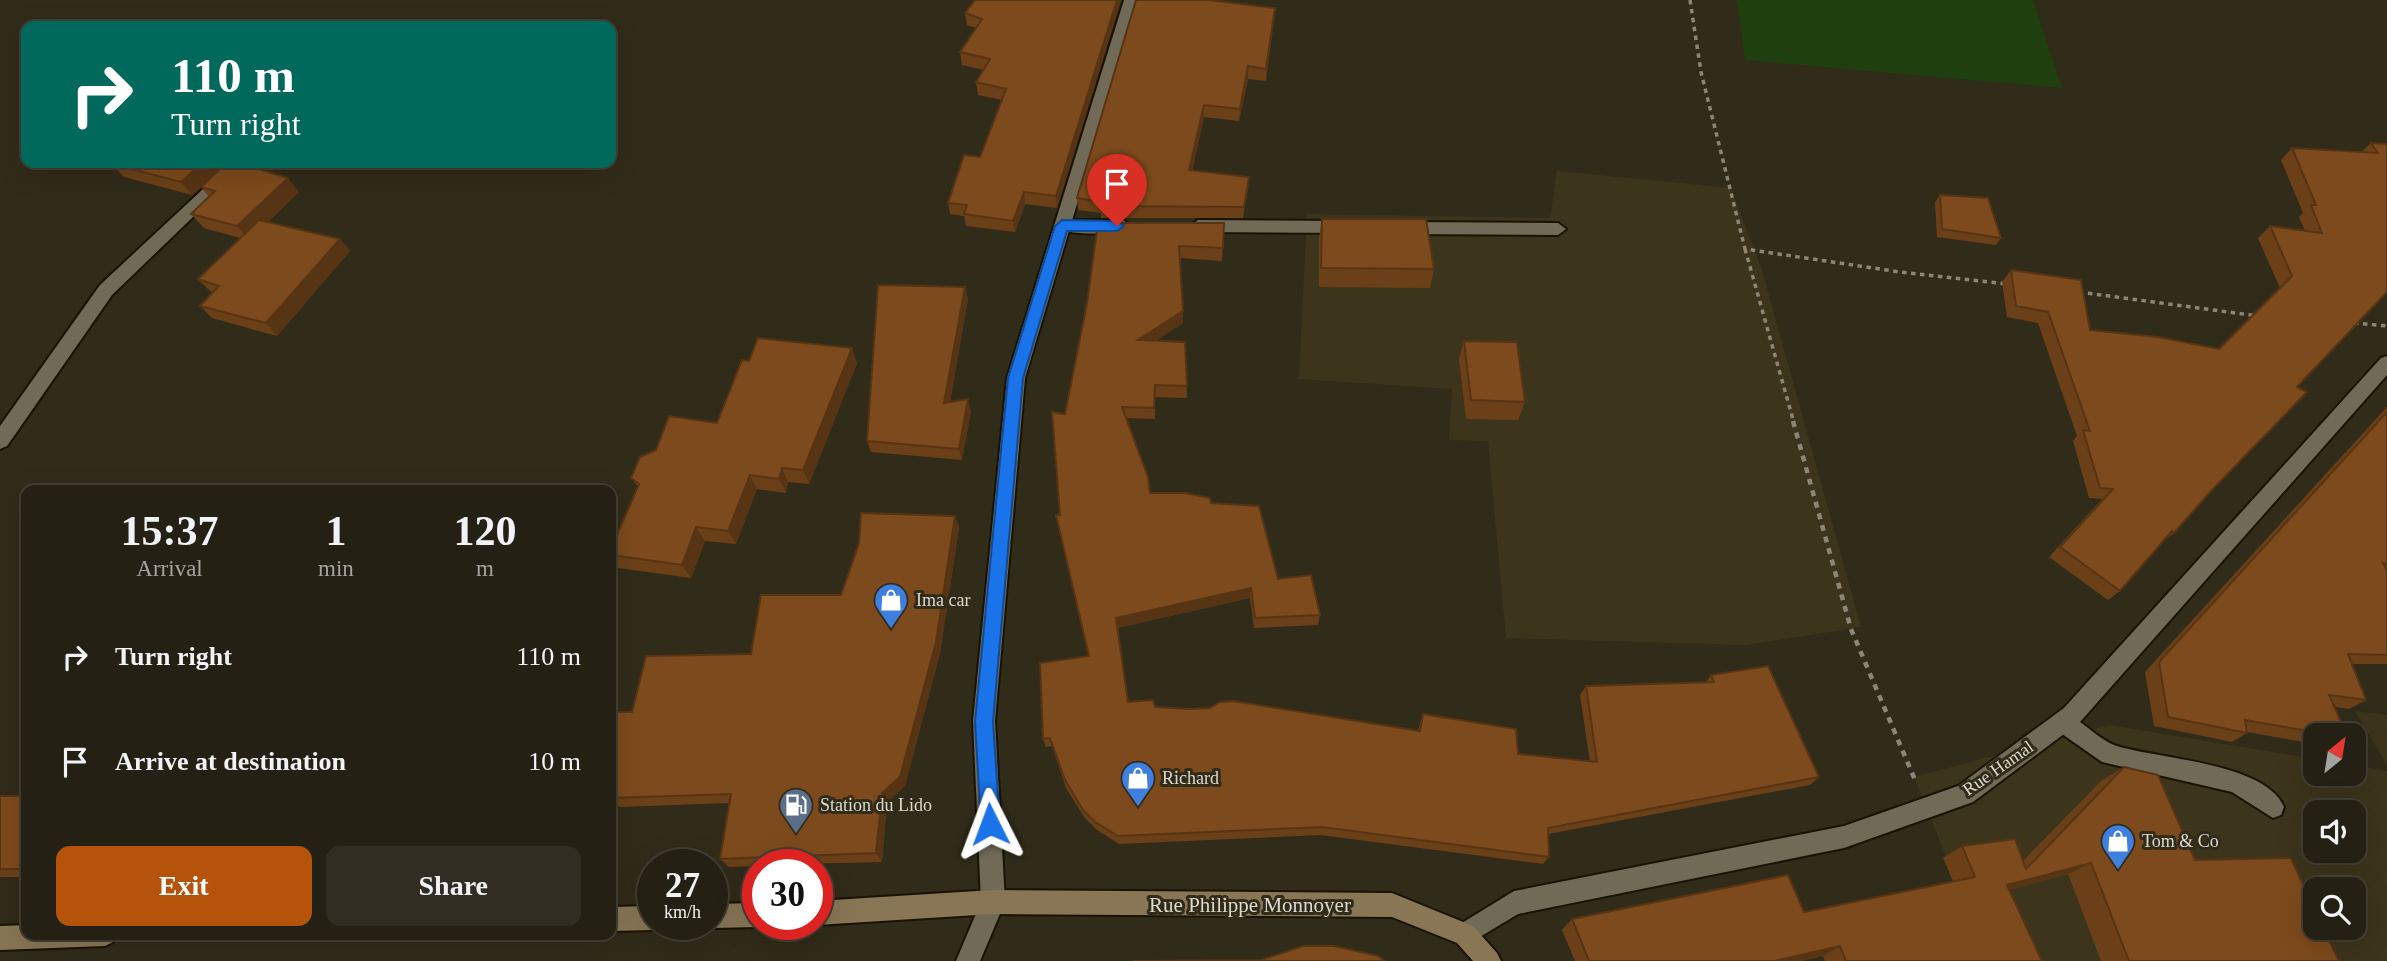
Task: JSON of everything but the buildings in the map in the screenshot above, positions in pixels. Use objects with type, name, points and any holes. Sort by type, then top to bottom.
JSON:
[{"type":"main road","name":"Rue Philippe Monnoyer","points":[[833,913],[993,902],[1392,905],[1465,934],[1489,961]]},
{"type":"main road","points":[[616,919],[637,918]]},
{"type":"main road","points":[[0,938],[21,937]]},
{"type":"street","points":[[968,961],[993,902],[984,722],[1016,378],[1131,0]]},
{"type":"street","points":[[0,441],[106,290],[236,168]]},
{"type":"street","name":"Rue Hamal","points":[[1465,934],[1514,903],[1844,837],[1965,794],[2072,715],[2387,363]]},
{"type":"street","points":[[2063,722],[2110,755],[2237,782],[2273,807]]},
{"type":"lane","points":[[1062,226],[1145,226]]},
{"type":"lane","points":[[1186,226],[1558,229]]},
{"type":"path","points":[[1690,0],[1702,72],[1745,249],[1852,629],[1919,791]]},
{"type":"path","points":[[1745,249],[1900,272],[2009,284]]},
{"type":"path","points":[[2077,292],[2268,317]]},
{"type":"path","points":[[2347,323],[2387,326]]},
{"type":"shaded area","points":[[1557,171],[1731,188],[1762,270],[1861,627],[1746,645],[1506,638],[1488,441],[1449,440],[1452,389],[1299,379],[1307,214],[1550,218]]},
{"type":"shaded area","points":[[2355,711],[2387,715],[2387,765],[2366,730],[2366,723],[2362,723]]},
{"type":"shaded area","points":[[2109,725],[2303,757],[2303,786],[2366,786],[2366,767],[2387,771],[2387,961],[1988,961],[1914,777]]},
{"type":"green space","points":[[1737,0],[2033,0],[2062,88],[1745,60]]},
{"type":"place","name":"Ima car","points":[[891,630]]},
{"type":"place","name":"Richard","points":[[1138,808]]},
{"type":"place","name":"Station du Lido","points":[[796,835]]},
{"type":"place","name":"Tom & Co","points":[[2118,871]]},
{"type":"route","points":[[990,824],[984,722],[1016,378],[1062,226],[1117,226]]}]
